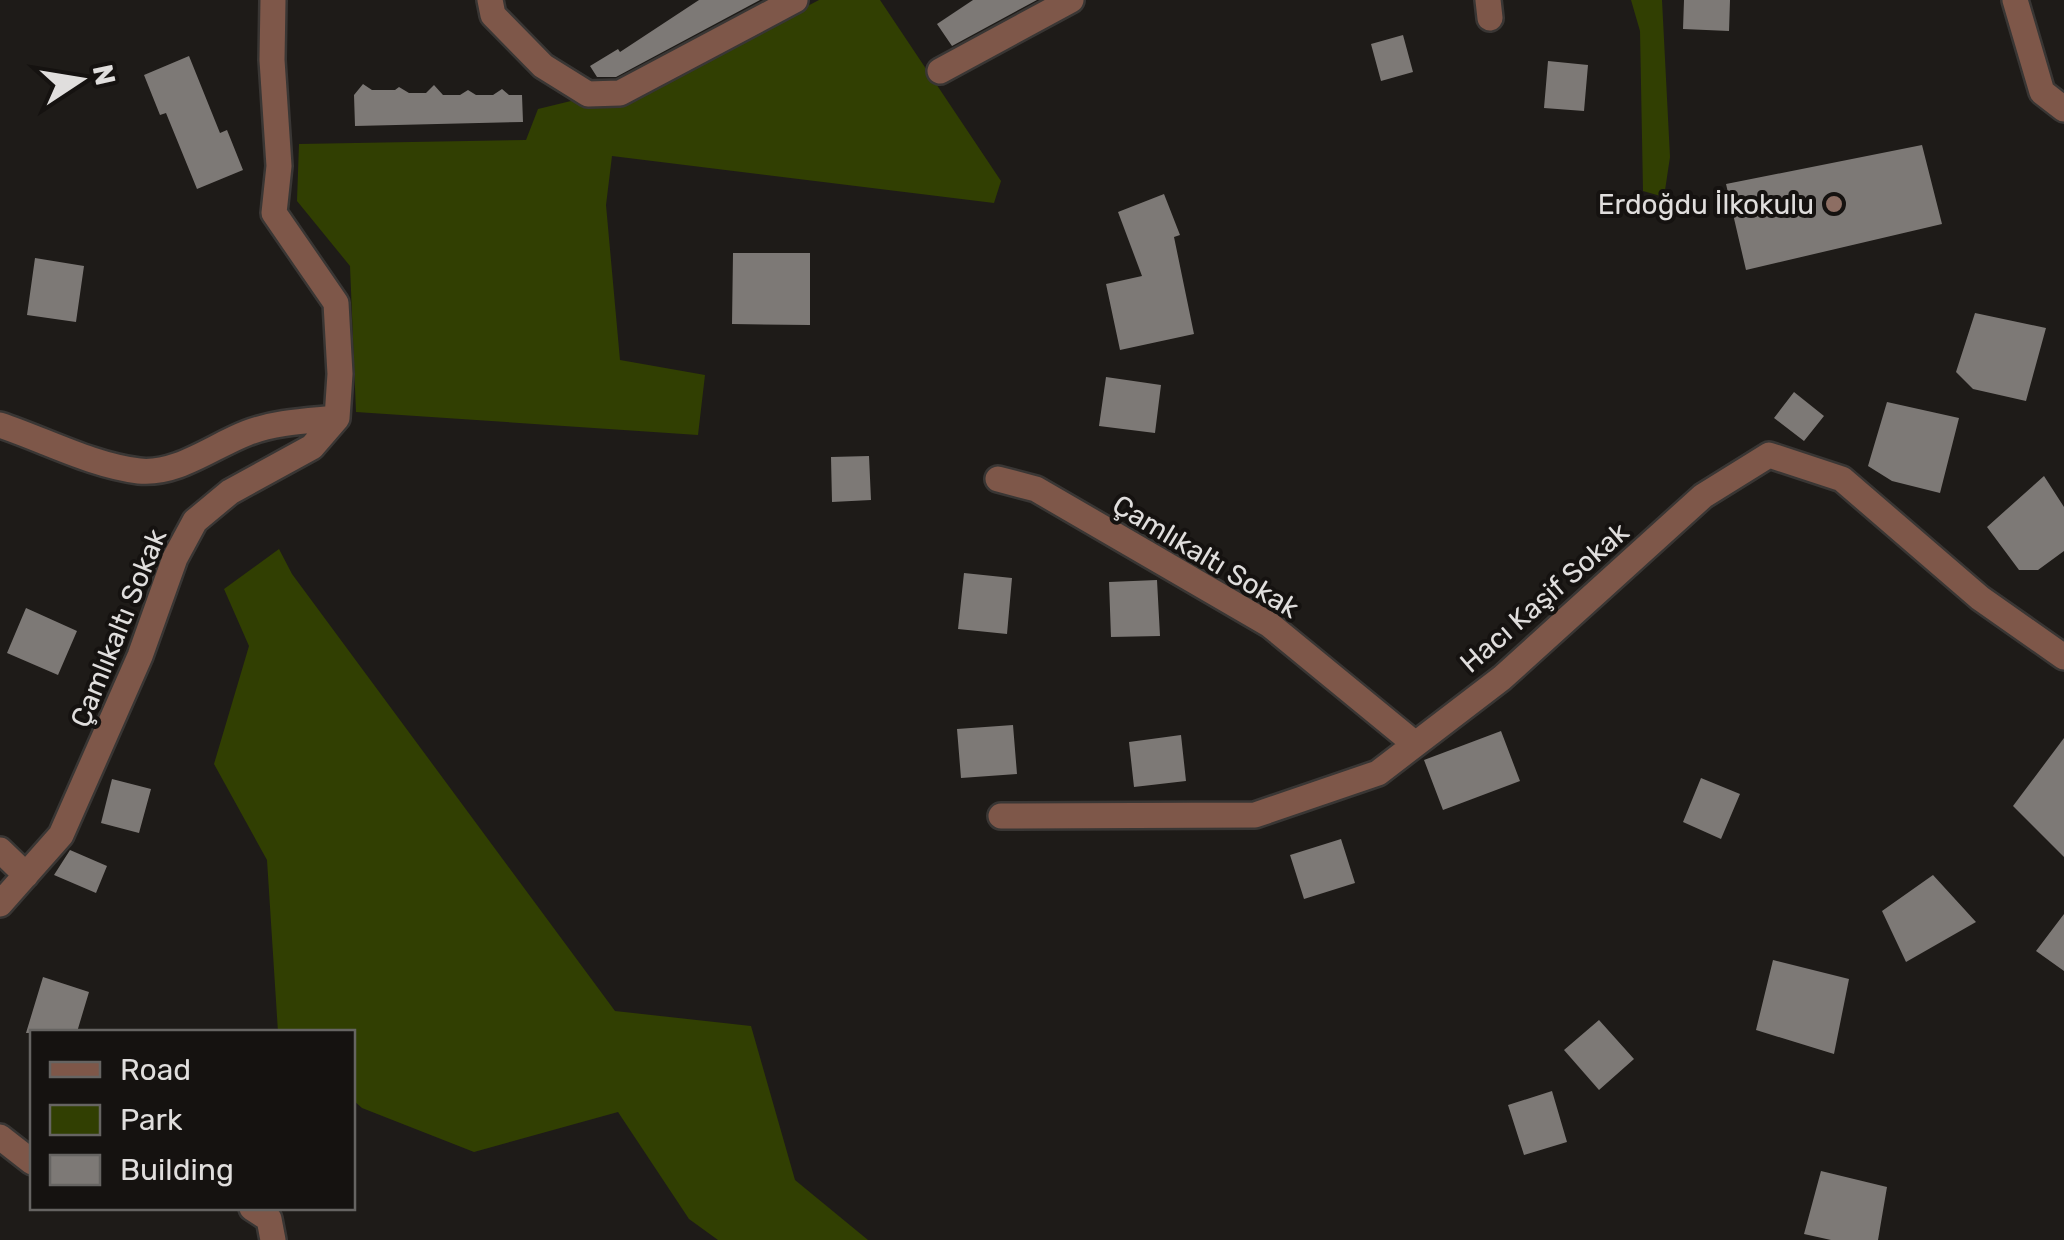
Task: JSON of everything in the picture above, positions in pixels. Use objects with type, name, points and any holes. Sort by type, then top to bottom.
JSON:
[{"type":"street","points":[[0,425],[90,458],[140,471],[167,469],[249,432],[338,418],[336,304],[274,213],[279,166],[272,60],[274,0]]},
{"type":"street","points":[[490,0],[493,15],[543,66],[588,94],[604,94],[620,93],[795,0]]},
{"type":"street","points":[[940,72],[1071,0]]},
{"type":"street","points":[[2016,0],[2042,92],[2064,109]]},
{"type":"street","name":"Çamlıkaltı Sokak","points":[[0,904],[61,835],[140,656],[175,558],[195,521],[230,492],[312,446],[338,418]]},
{"type":"street","name":"Hacı Kaşif Sokak","points":[[1002,816],[1256,814],[1378,774],[1502,678],[1703,496],[1769,456],[1842,479],[1980,598],[2064,658]]},
{"type":"street","name":"Çamlıkaltı Sokak","points":[[998,479],[1036,489],[1270,626],[1416,744]]},
{"type":"street","points":[[0,850],[26,875]]},
{"type":"street","points":[[0,1137],[30,1160]]},
{"type":"street","points":[[255,1210],[269,1219],[273,1240]]},
{"type":"green space","points":[[819,0],[880,0],[1001,181],[994,203],[612,156],[606,205],[620,360],[705,375],[698,435],[356,412],[350,266],[297,201],[299,144],[526,140],[538,109],[575,100],[624,102]]},
{"type":"green space","points":[[1631,0],[1662,0],[1670,157],[1664,197],[1643,191],[1640,31]]},
{"type":"green space","points":[[279,549],[292,574],[615,1011],[751,1026],[795,1180],[868,1240],[718,1240],[689,1219],[618,1112],[474,1152],[362,1108],[355,1102],[355,1030],[278,1030],[267,860],[214,764],[249,646],[224,589]]},
{"type":"building","points":[[699,0],[760,0],[616,77],[597,77],[590,66],[618,49],[620,52]]},
{"type":"building","points":[[973,0],[1037,0],[952,46],[937,24]]},
{"type":"building","points":[[1684,0],[1730,0],[1729,31],[1683,29]]},
{"type":"building","points":[[1403,35],[1413,72],[1381,81],[1371,44]]},
{"type":"building","points":[[189,56],[220,133],[227,130],[243,170],[197,189],[166,113],[160,115],[144,75]]},
{"type":"building","points":[[1548,61],[1588,65],[1584,111],[1544,108]]},
{"type":"building","points":[[363,84],[372,90],[399,87],[409,93],[426,93],[434,85],[443,95],[460,95],[468,90],[476,95],[493,95],[502,89],[509,95],[522,95],[523,122],[355,126],[354,95]]},
{"type":"building","name":"Erdoğdu İlkokulu","points":[[1922,145],[1942,224],[1746,270],[1726,184]]},
{"type":"building","points":[[1164,194],[1180,235],[1174,237],[1194,334],[1120,350],[1106,284],[1142,276],[1118,212]]},
{"type":"building","points":[[733,253],[810,253],[810,325],[732,324]]},
{"type":"building","points":[[35,258],[84,266],[76,322],[27,315]]},
{"type":"building","points":[[1975,313],[2046,328],[2026,401],[1973,389],[1956,372]]},
{"type":"building","points":[[1106,377],[1161,385],[1155,433],[1099,426]]},
{"type":"building","points":[[1794,392],[1824,416],[1804,441],[1774,418]]},
{"type":"building","points":[[1887,402],[1959,418],[1940,493],[1892,481],[1868,466]]},
{"type":"building","points":[[869,456],[871,500],[832,502],[831,457]]},
{"type":"building","points":[[2044,476],[2064,507],[2064,551],[2038,570],[2019,570],[1987,527]]},
{"type":"building","points":[[964,573],[1012,578],[1007,634],[958,629]]},
{"type":"building","points":[[1157,580],[1160,636],[1111,637],[1109,582]]},
{"type":"building","points":[[26,608],[77,631],[58,675],[7,653]]},
{"type":"building","points":[[1013,725],[1017,774],[961,778],[957,729]]},
{"type":"building","points":[[1501,731],[1520,781],[1443,810],[1424,760]]},
{"type":"building","points":[[1181,735],[1186,781],[1134,787],[1129,742]]},
{"type":"building","points":[[2064,738],[2064,857],[2013,806]]},
{"type":"building","points":[[1701,778],[1740,794],[1721,839],[1683,822]]},
{"type":"building","points":[[112,779],[151,789],[139,833],[101,823]]},
{"type":"building","points":[[1341,839],[1355,883],[1304,899],[1290,855]]},
{"type":"building","points":[[70,850],[107,866],[96,893],[54,875]]},
{"type":"building","points":[[1933,875],[1976,922],[1906,962],[1882,911]]},
{"type":"building","points":[[2064,914],[2064,971],[2036,951]]},
{"type":"building","points":[[1773,960],[1849,979],[1834,1054],[1756,1030]]},
{"type":"building","points":[[43,977],[89,992],[78,1030],[26,1033]]},
{"type":"building","points":[[1599,1020],[1634,1059],[1599,1090],[1564,1050]]},
{"type":"building","points":[[1552,1091],[1567,1142],[1524,1155],[1508,1105]]},
{"type":"building","points":[[1821,1171],[1887,1187],[1878,1240],[1831,1240],[1804,1234]]},
{"type":"place","name":"Erdoğdu İlkokulu","points":[[1834,204]]}]
